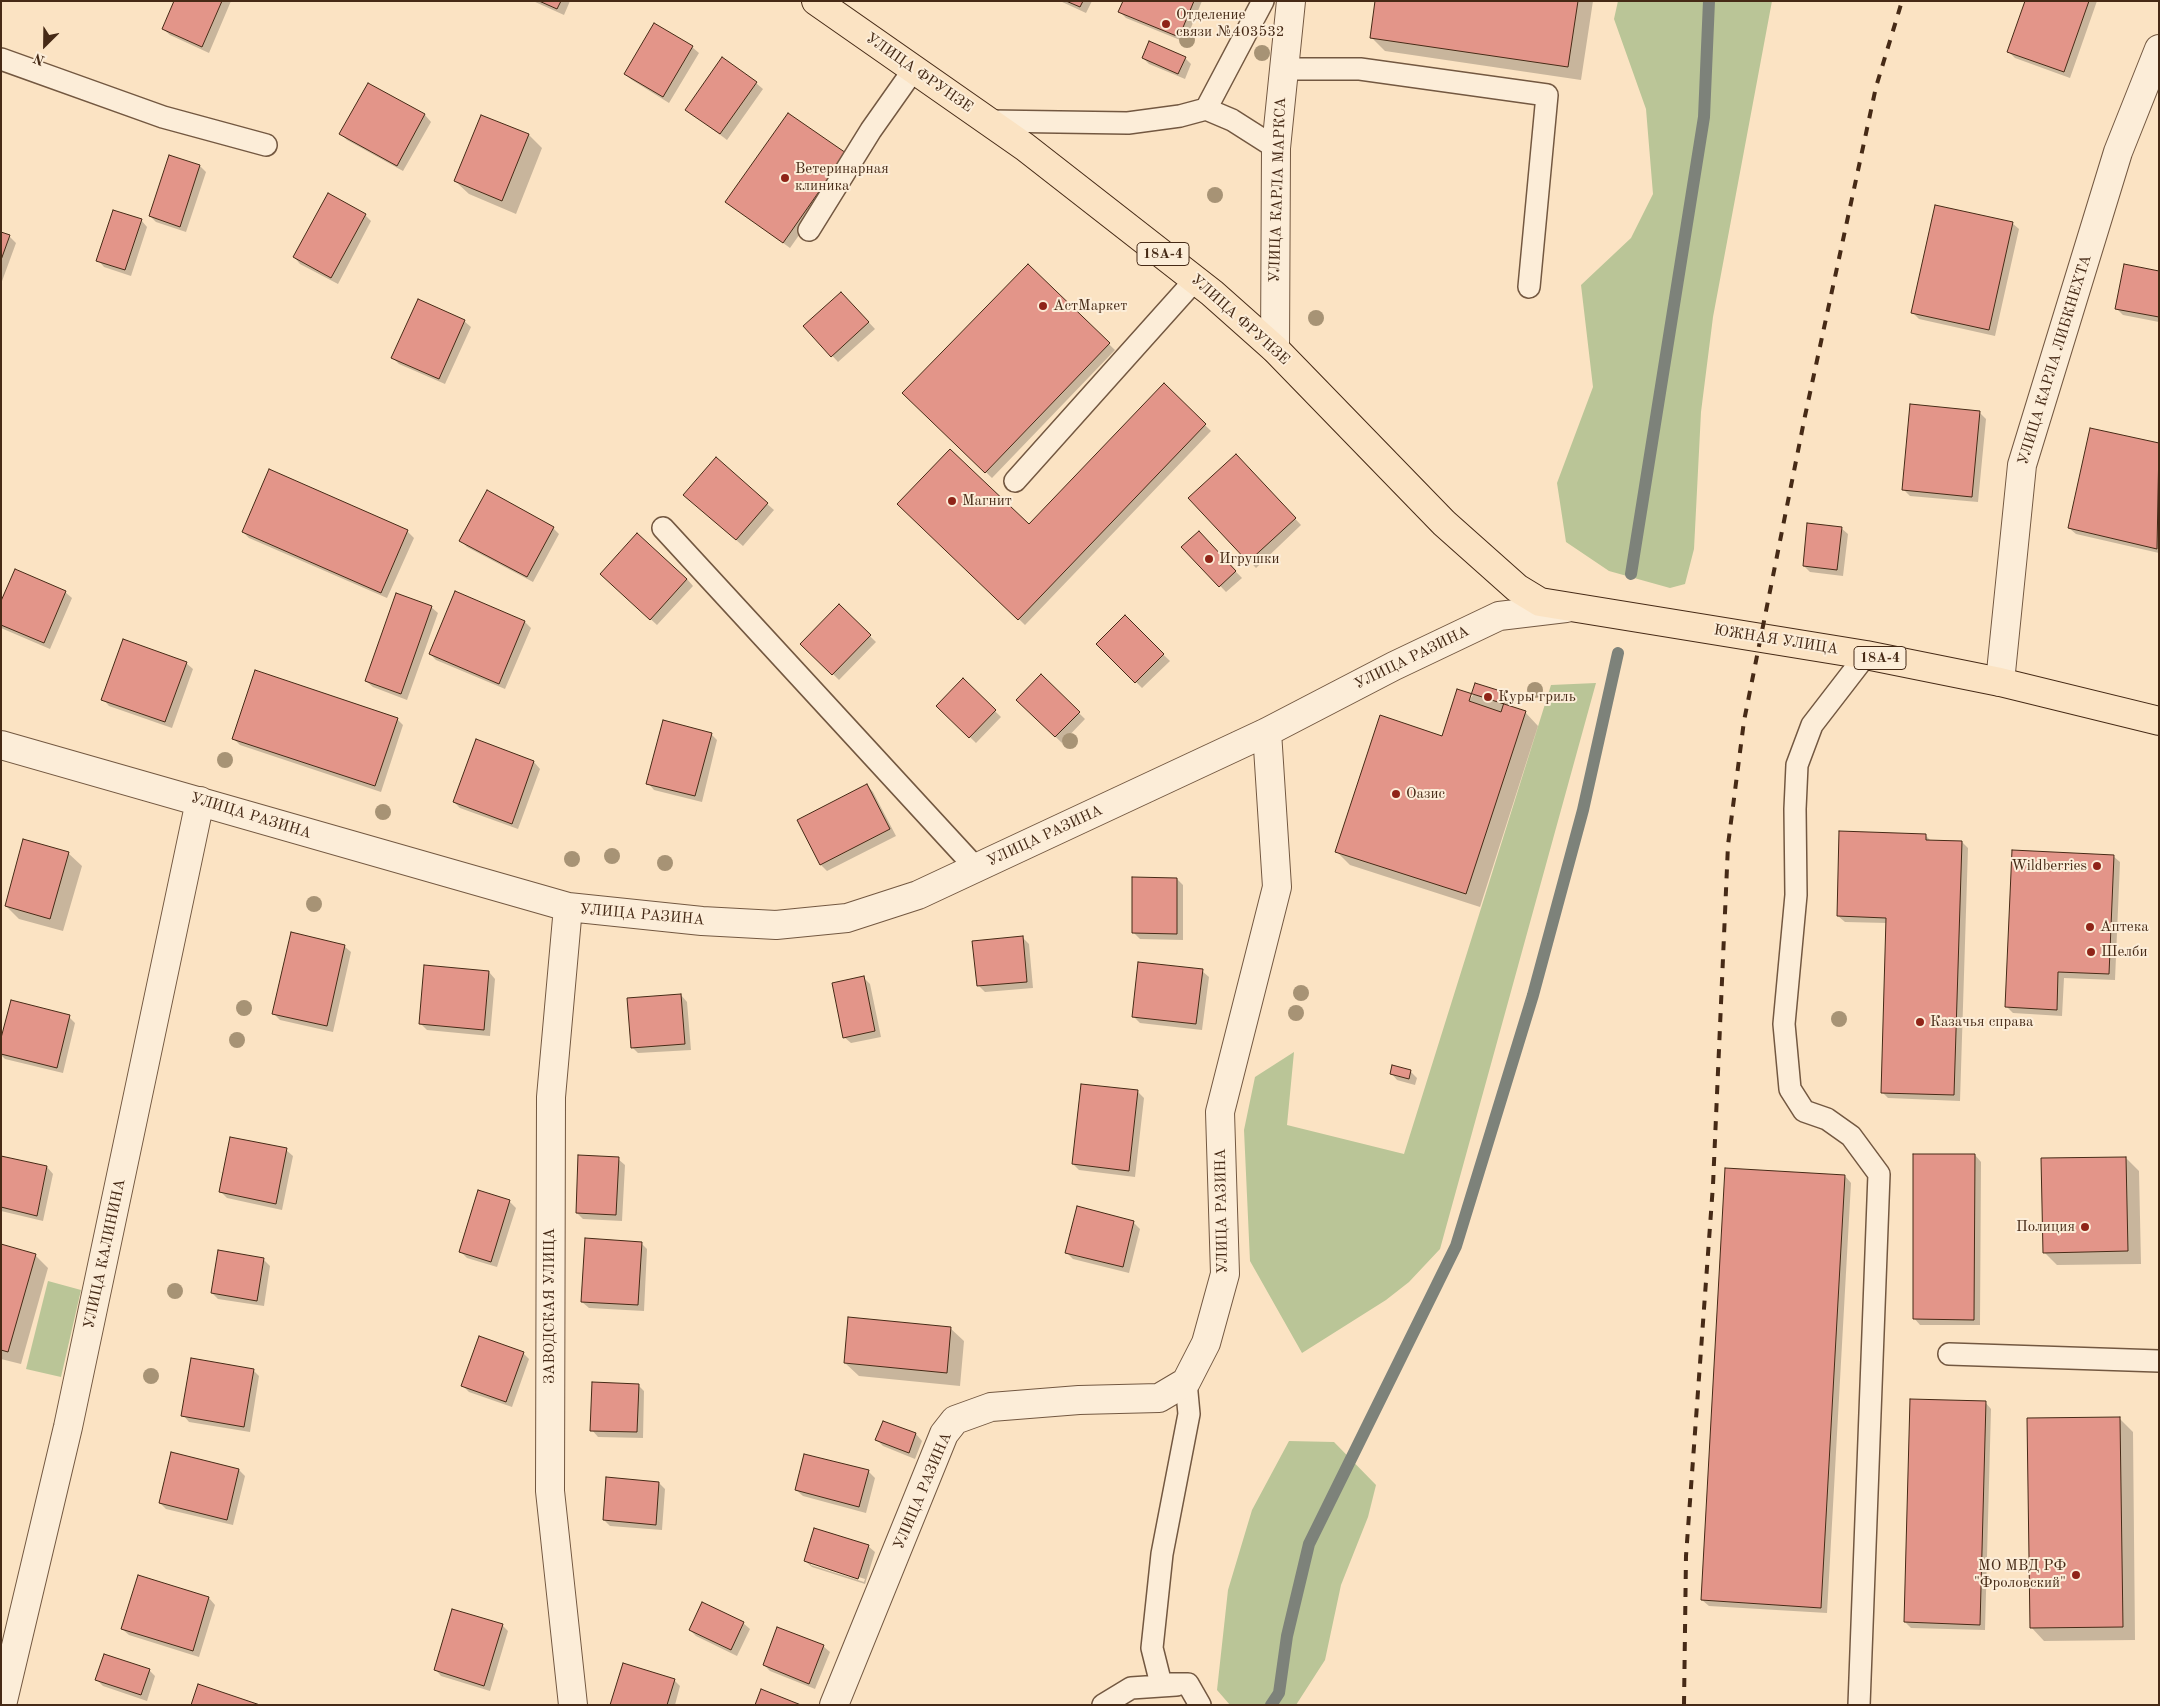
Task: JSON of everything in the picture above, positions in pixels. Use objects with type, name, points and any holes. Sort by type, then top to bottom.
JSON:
[{"type":"main road","name":"УЛИЦА ФРУНЗЕ","points":[[816,1],[990,121],[1195,280],[1275,349],[1444,523],[1517,588],[1540,602],[1566,608]]},
{"type":"main road","name":"ЮЖНАЯ УЛИЦА","points":[[1566,608],[1866,655],[2000,682],[2159,721]]},
{"type":"street","name":"УЛИЦА КАРЛА МАРКСА","points":[[1275,349],[1276,148],[1282,69],[1291,1]]},
{"type":"street","name":"УЛИЦА КАРЛА ЛИБКНЕХТА","points":[[2000,682],[2022,465],[2118,152],[2159,49]]},
{"type":"street","name":"УЛИЦА РАЗИНА","points":[[1,745],[568,907],[702,921],[785,924],[847,918],[918,895],[1267,732],[1394,666],[1499,616],[1566,608]]},
{"type":"street","name":"УЛИЦА РАЗИНА","points":[[834,1705],[944,1434],[955,1420],[991,1407],[1080,1400],[1159,1398],[1186,1382],[1206,1343],[1225,1274],[1220,1112],[1278,887],[1267,732]]},
{"type":"street","name":"УЛИЦА КАЛИНИНА","points":[[2,1705],[68,1427],[200,801]]},
{"type":"street","name":"ЗАВОДСКАЯ УЛИЦА","points":[[568,907],[551,1096],[550,1491],[574,1705]]},
{"type":"lane","points":[[1206,109],[1263,1]]},
{"type":"lane","points":[[1,59],[163,117],[266,145]]},
{"type":"lane","points":[[809,230],[871,130],[914,69]]},
{"type":"lane","points":[[1282,69],[1360,69],[1547,95],[1529,287]]},
{"type":"lane","points":[[990,121],[1128,123],[1180,116],[1206,109],[1232,120],[1276,148]]},
{"type":"lane","points":[[1015,481],[1195,280]]},
{"type":"lane","points":[[663,528],[837,714],[976,868]]},
{"type":"lane","points":[[1859,1705],[1879,1174],[1851,1136],[1827,1119],[1804,1110],[1790,1089],[1784,1024],[1796,895],[1797,766],[1812,725],[1866,655]]},
{"type":"lane","points":[[1949,1354],[2159,1361]]},
{"type":"lane","points":[[1186,1382],[1189,1414],[1162,1554],[1152,1648],[1160,1684],[1188,1684]]},
{"type":"lane","points":[[1103,1705],[1131,1688],[1188,1684]]},
{"type":"lane","points":[[1188,1684],[1200,1705]]},
{"type":"green space","points":[[1618,1],[1772,1],[1713,317],[1701,412],[1694,549],[1685,584],[1670,588],[1609,571],[1566,542],[1557,483],[1593,387],[1581,285],[1631,238],[1653,194],[1646,109],[1614,19]]},
{"type":"green space","points":[[1596,683],[1440,1249],[1409,1282],[1386,1300],[1302,1353],[1250,1261],[1244,1130],[1255,1077],[1294,1052],[1287,1125],[1404,1154],[1551,685]]},
{"type":"green space","points":[[48,1281],[81,1290],[61,1377],[26,1369]]},
{"type":"green space","points":[[1289,1441],[1334,1442],[1376,1485],[1368,1517],[1341,1585],[1325,1660],[1296,1705],[1230,1705],[1217,1690],[1228,1590],[1252,1510]]},
{"type":"building","points":[[174,1],[222,1],[202,47],[162,29]]},
{"type":"building","points":[[539,1],[561,1],[557,9]]},
{"type":"building","points":[[1066,1],[1083,1],[1080,7]]},
{"type":"building","name":"Отделение связи №403532","points":[[1123,1],[1194,1],[1179,37],[1118,12]]},
{"type":"building","points":[[1375,1],[1578,1],[1568,67],[1370,38]]},
{"type":"building","points":[[2025,1],[2089,1],[2064,72],[2007,52]]},
{"type":"building","points":[[654,23],[693,46],[663,97],[624,74]]},
{"type":"building","points":[[1149,41],[1186,57],[1178,74],[1142,58]]},
{"type":"building","points":[[722,57],[757,82],[720,134],[685,110]]},
{"type":"building","points":[[368,83],[425,114],[397,166],[339,134]]},
{"type":"building","name":"Ветеринарная клиника","points":[[788,113],[846,153],[783,243],[725,202]]},
{"type":"building","points":[[481,115],[529,134],[502,201],[454,181]]},
{"type":"building","points":[[169,155],[200,165],[180,227],[149,216]]},
{"type":"building","points":[[328,193],[366,214],[331,278],[293,257]]},
{"type":"building","points":[[1935,205],[2013,222],[1989,330],[1911,313]]},
{"type":"building","points":[[113,210],[142,219],[125,270],[96,261]]},
{"type":"building","points":[[1,232],[10,235],[1,260]]},
{"type":"building","points":[[1028,264],[1110,343],[985,473],[902,393]]},
{"type":"building","points":[[2124,264],[2159,271],[2159,317],[2115,309]]},
{"type":"building","points":[[841,292],[869,322],[831,357],[803,326]]},
{"type":"building","points":[[418,299],[465,320],[439,379],[391,358]]},
{"type":"building","name":"Магнит","points":[[1164,383],[1206,424],[1018,620],[897,504],[950,449],[1029,524]]},
{"type":"building","points":[[1910,404],[1980,411],[1972,497],[1902,490]]},
{"type":"building","points":[[2090,428],[2159,443],[2157,549],[2068,528]]},
{"type":"building","points":[[1236,454],[1296,518],[1248,562],[1188,498]]},
{"type":"building","points":[[716,457],[768,503],[736,540],[683,495]]},
{"type":"building","points":[[269,469],[408,530],[381,593],[242,532]]},
{"type":"building","points":[[487,490],[554,527],[527,577],[459,541]]},
{"type":"building","points":[[1807,523],[1842,527],[1837,570],[1803,566]]},
{"type":"building","name":"Игрушки","points":[[1199,531],[1236,571],[1219,587],[1181,547]]},
{"type":"building","points":[[637,533],[687,579],[650,620],[600,574]]},
{"type":"building","points":[[15,569],[66,591],[44,643],[1,625],[1,601]]},
{"type":"building","points":[[455,591],[525,621],[499,684],[429,654]]},
{"type":"building","points":[[396,593],[432,606],[401,694],[365,681]]},
{"type":"building","points":[[839,604],[871,635],[832,675],[800,644]]},
{"type":"building","points":[[1125,615],[1164,654],[1135,683],[1096,644]]},
{"type":"building","points":[[123,639],[187,662],[165,722],[101,700]]},
{"type":"building","points":[[255,670],[398,718],[375,786],[232,739]]},
{"type":"building","points":[[1041,674],[1080,712],[1055,737],[1016,700]]},
{"type":"building","points":[[963,678],[996,710],[969,738],[936,706]]},
{"type":"building","name":"Куры гриль","points":[[1475,683],[1507,693],[1501,712],[1469,701]]},
{"type":"building","name":"Оазис","points":[[1457,689],[1526,711],[1466,894],[1335,852],[1380,715],[1442,736]]},
{"type":"building","points":[[663,720],[712,733],[695,796],[646,784]]},
{"type":"building","points":[[476,739],[534,761],[512,824],[453,802]]},
{"type":"building","points":[[867,784],[890,829],[820,865],[797,820]]},
{"type":"building","name":"Казачья справа","points":[[1839,831],[1926,834],[1926,840],[1962,841],[1954,1095],[1881,1093],[1886,918],[1837,916]]},
{"type":"building","points":[[23,839],[69,852],[50,919],[5,906]]},
{"type":"building","points":[[2012,850],[2114,855],[2109,974],[2058,972],[2057,1010],[2005,1007]]},
{"type":"building","points":[[1132,877],[1177,878],[1177,934],[1132,933]]},
{"type":"building","points":[[291,932],[345,945],[327,1026],[272,1014]]},
{"type":"building","points":[[1023,936],[1027,982],[977,986],[972,941]]},
{"type":"building","points":[[1138,962],[1203,969],[1196,1024],[1132,1017]]},
{"type":"building","points":[[424,965],[489,971],[484,1030],[419,1024]]},
{"type":"building","points":[[864,976],[875,1031],[843,1038],[832,983]]},
{"type":"building","points":[[681,994],[685,1044],[631,1048],[627,998]]},
{"type":"building","points":[[11,1000],[70,1015],[57,1068],[1,1054],[1,1038]]},
{"type":"building","points":[[1392,1065],[1411,1070],[1409,1079],[1390,1074]]},
{"type":"building","points":[[1081,1084],[1138,1090],[1129,1171],[1072,1164]]},
{"type":"building","points":[[230,1137],[287,1148],[276,1204],[219,1192]]},
{"type":"building","points":[[1913,1154],[1975,1154],[1974,1320],[1913,1319]]},
{"type":"building","points":[[578,1155],[619,1157],[616,1215],[576,1213]]},
{"type":"building","points":[[1,1156],[47,1166],[37,1216],[1,1207]]},
{"type":"building","name":"Полиция","points":[[2126,1157],[2128,1251],[2043,1253],[2041,1158]]},
{"type":"building","points":[[1725,1168],[1845,1175],[1821,1608],[1701,1600]]},
{"type":"building","points":[[478,1190],[510,1200],[491,1262],[459,1252]]},
{"type":"building","points":[[1077,1206],[1134,1221],[1123,1267],[1065,1253]]},
{"type":"building","points":[[585,1238],[642,1242],[638,1305],[581,1302]]},
{"type":"building","points":[[1,1244],[36,1254],[8,1352],[1,1350]]},
{"type":"building","points":[[218,1250],[264,1258],[257,1301],[211,1293]]},
{"type":"building","points":[[848,1317],[951,1327],[947,1373],[844,1363]]},
{"type":"building","points":[[479,1336],[524,1352],[506,1402],[461,1386]]},
{"type":"building","points":[[191,1358],[254,1369],[244,1427],[181,1416]]},
{"type":"building","points":[[592,1382],[639,1384],[637,1432],[590,1431]]},
{"type":"building","points":[[1910,1399],[1986,1401],[1980,1625],[1904,1622]]},
{"type":"building","name":"МО МВД РФ \"Фроловский\"","points":[[2120,1417],[2123,1627],[2030,1628],[2027,1418]]},
{"type":"building","points":[[883,1421],[916,1433],[909,1453],[875,1440]]},
{"type":"building","points":[[171,1452],[239,1469],[227,1520],[159,1503]]},
{"type":"building","points":[[804,1454],[869,1470],[859,1507],[795,1490]]},
{"type":"building","points":[[606,1477],[659,1482],[656,1525],[603,1520]]},
{"type":"building","points":[[814,1528],[869,1545],[858,1579],[804,1561]]},
{"type":"building","points":[[138,1575],[209,1597],[193,1651],[121,1629]]},
{"type":"building","points":[[702,1602],[744,1622],[731,1650],[689,1630]]},
{"type":"building","points":[[452,1609],[503,1624],[484,1686],[434,1670]]},
{"type":"building","points":[[777,1627],[824,1645],[809,1684],[763,1665]]},
{"type":"building","points":[[104,1654],[150,1669],[141,1695],[95,1680]]},
{"type":"building","points":[[623,1663],[675,1679],[667,1705],[610,1705]]},
{"type":"building","points":[[198,1684],[260,1705],[191,1705]]},
{"type":"building","points":[[761,1689],[801,1705],[755,1705]]},
{"type":"waterway","points":[[1631,574],[1704,117],[1709,1]]},
{"type":"waterway","points":[[1271,1705],[1279,1693],[1287,1636],[1309,1544],[1456,1246],[1533,995],[1583,810],[1618,653]]},
{"type":"railway","points":[[1684,1705],[1686,1556],[1713,1185],[1728,845],[1744,721],[1805,416],[1876,87],[1902,1]]},
{"type":"place","name":"Отделение связи №403532","points":[[1166,24]]},
{"type":"place","name":"Ветеринарная клиника","points":[[785,178]]},
{"type":"place","name":"АстМаркет","points":[[1043,306]]},
{"type":"place","name":"Магнит","points":[[952,501]]},
{"type":"place","name":"Игрушки","points":[[1209,559]]},
{"type":"place","name":"Куры гриль","points":[[1488,697]]},
{"type":"place","name":"Оазис","points":[[1396,794]]},
{"type":"place","name":"Wildberries","points":[[2097,866]]},
{"type":"place","name":"Аптека","points":[[2090,927]]},
{"type":"place","name":"Шелби","points":[[2091,952]]},
{"type":"place","name":"Казачья справа","points":[[1920,1022]]},
{"type":"place","name":"Полиция","points":[[2085,1227]]},
{"type":"place","name":"МО МВД РФ \"Фроловский\"","points":[[2076,1575]]}]
